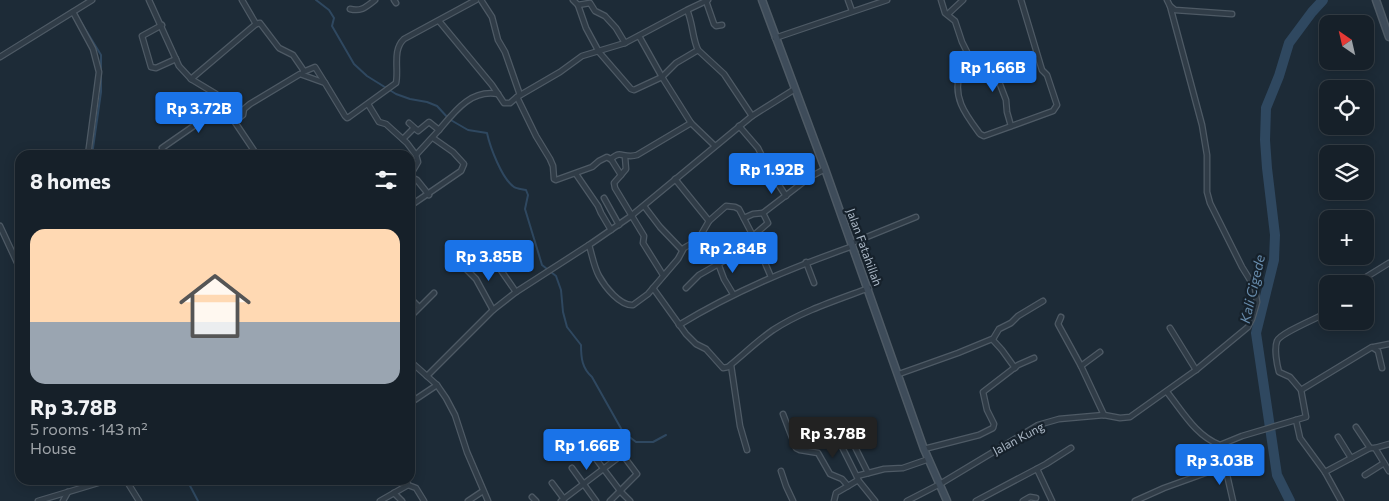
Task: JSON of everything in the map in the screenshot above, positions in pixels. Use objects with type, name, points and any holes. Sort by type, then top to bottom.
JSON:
[{"type":"street","points":[[0,56],[92,0]]},
{"type":"street","points":[[149,0],[179,66],[191,79],[214,92],[254,150]]},
{"type":"street","points":[[242,0],[256,24]]},
{"type":"street","points":[[350,9],[358,11],[375,0]]},
{"type":"street","points":[[235,121],[244,114],[244,109],[250,104],[312,67],[316,67],[347,118],[390,89],[396,80],[396,62],[400,42],[476,0]]},
{"type":"street","points":[[481,0],[492,17],[498,40],[505,52],[519,96],[536,136],[553,166],[554,179],[562,179],[576,174],[592,167],[604,158],[611,159],[621,154],[625,157],[636,155],[691,123]]},
{"type":"street","points":[[573,0],[578,5],[586,28],[599,52],[631,89],[634,90],[662,77],[676,63],[698,50]]},
{"type":"street","points":[[439,21],[506,104],[560,72],[576,59],[625,43],[687,10],[697,2],[707,0],[714,24],[716,26],[722,25]]},
{"type":"street","name":"Jalan Fatahillah","points":[[762,0],[826,169],[924,448],[947,501]]},
{"type":"street","points":[[848,0],[852,11]]},
{"type":"street","points":[[775,38],[888,0]]},
{"type":"street","points":[[941,0],[945,12],[955,21],[962,42],[972,62]]},
{"type":"street","points":[[948,14],[963,0]]},
{"type":"street","points":[[972,62],[969,68],[960,73],[958,80],[959,101],[963,110],[982,136],[987,136],[1053,111],[1057,105],[1047,75],[1042,70],[1021,0]]},
{"type":"street","name":"Jalan Kung","points":[[907,501],[940,484],[1038,425],[1059,419],[1104,415],[1130,417],[1196,370],[1248,327],[1254,311],[1256,294],[1253,283],[1242,267],[1210,203],[1207,192],[1207,156],[1202,125],[1167,0]]},
{"type":"street","points":[[1376,0],[1389,37]]},
{"type":"street","points":[[578,5],[592,2],[596,11],[605,16],[616,28],[625,43]]},
{"type":"street","points":[[1170,6],[1175,10],[1232,14]]},
{"type":"street","points":[[687,10],[698,50],[724,74],[752,116]]},
{"type":"street","points":[[73,12],[93,49],[99,72],[89,150]]},
{"type":"street","points":[[191,79],[256,24],[260,23],[279,48],[293,55],[302,72],[325,83]]},
{"type":"street","points":[[162,25],[142,37],[151,67],[156,68],[176,60]]},
{"type":"street","points":[[639,36],[691,123],[715,146]]},
{"type":"street","points":[[972,62],[984,60],[993,66],[1006,100],[1011,126]]},
{"type":"street","points":[[427,376],[493,310],[516,292],[548,270],[590,246],[619,225],[739,126],[795,89]]},
{"type":"street","points":[[415,166],[418,162],[416,155],[448,118],[468,100],[488,92],[498,94]]},
{"type":"street","points":[[368,104],[381,123],[386,124],[412,150]]},
{"type":"street","points":[[162,148],[224,105]]},
{"type":"street","points":[[409,123],[418,131],[429,122],[439,130]]},
{"type":"street","points":[[739,126],[758,148],[769,170],[786,196]]},
{"type":"street","points":[[403,139],[414,128]]},
{"type":"street","points":[[415,203],[461,171],[464,164],[453,152],[432,138]]},
{"type":"street","points":[[625,157],[626,169],[614,184],[644,236],[644,244],[663,275]]},
{"type":"street","points":[[611,159],[621,175]]},
{"type":"street","points":[[744,218],[753,214],[763,213],[810,177],[826,169]]},
{"type":"street","points":[[576,174],[598,206],[611,230]]},
{"type":"street","points":[[415,179],[429,194]]},
{"type":"street","points":[[674,179],[709,221]]},
{"type":"street","points":[[604,198],[619,225]]},
{"type":"street","points":[[644,206],[660,227],[682,250]]},
{"type":"street","points":[[590,246],[598,275],[623,303],[633,305],[653,288],[678,259],[682,250],[698,240],[709,221],[726,206],[735,207],[739,209],[744,218],[771,277]]},
{"type":"street","points":[[686,288],[699,274],[750,246],[753,238],[768,223],[763,213]]},
{"type":"street","points":[[680,325],[733,294],[916,217]]},
{"type":"street","points":[[0,226],[15,258]]},
{"type":"street","points":[[484,250],[480,254],[485,265],[495,263],[516,292]]},
{"type":"street","points":[[806,262],[814,283]]},
{"type":"street","points":[[718,263],[724,279],[733,294]]},
{"type":"street","points":[[1369,275],[1389,263]]},
{"type":"street","points":[[466,269],[476,279],[493,310]]},
{"type":"street","points":[[653,288],[686,334],[696,344],[706,349],[721,367],[725,368],[731,365],[763,336],[775,329],[827,304],[869,288]]},
{"type":"street","points":[[415,311],[434,293]]},
{"type":"street","points":[[899,374],[993,339],[999,329],[1043,301]]},
{"type":"street","points":[[415,303],[419,307]]},
{"type":"street","points":[[1062,317],[1058,324],[1081,366],[1104,415]]},
{"type":"street","points":[[1167,392],[1201,435],[1209,441],[1220,445],[1306,416],[1301,390],[1290,377],[1279,372],[1277,342],[1280,337],[1319,317]]},
{"type":"street","points":[[1170,328],[1196,370]]},
{"type":"street","points":[[993,339],[1014,368]]},
{"type":"street","points":[[1301,390],[1374,347],[1389,344]]},
{"type":"street","points":[[1374,347],[1378,351],[1382,368]]},
{"type":"street","points":[[1081,366],[1100,352]]},
{"type":"street","points":[[924,448],[980,435],[993,428],[994,424],[987,410],[983,392],[1014,368],[1034,358]]},
{"type":"street","points":[[415,365],[437,385],[455,415],[467,452],[488,501]]},
{"type":"street","points":[[731,365],[740,426],[747,450]]},
{"type":"street","points":[[415,400],[437,385]]},
{"type":"street","points":[[783,414],[796,448],[818,452],[830,474],[842,479],[848,486]]},
{"type":"street","points":[[1296,420],[1300,438],[1342,501]]},
{"type":"street","points":[[1356,427],[1389,471]]},
{"type":"street","points":[[850,437],[868,473]]},
{"type":"street","points":[[1338,437],[1351,458]]},
{"type":"street","points":[[610,438],[637,474],[610,501]]},
{"type":"street","points":[[839,441],[858,478],[875,501]]},
{"type":"street","points":[[1324,472],[1372,448],[1389,444]]},
{"type":"street","points":[[1220,445],[1227,460],[1225,466],[1233,501]]},
{"type":"street","points":[[976,501],[1037,469],[1071,448]]},
{"type":"street","points":[[552,482],[563,500],[623,454]]},
{"type":"street","points":[[596,459],[630,501]]},
{"type":"street","points":[[834,501],[836,492],[868,473],[884,469],[904,468],[929,459]]},
{"type":"street","points":[[1365,475],[1384,463]]},
{"type":"street","points":[[1135,501],[1164,488],[1225,466]]},
{"type":"street","points":[[572,468],[596,501]]},
{"type":"street","points":[[1037,469],[1052,501]]},
{"type":"street","points":[[781,471],[793,501]]},
{"type":"street","points":[[38,501],[91,485]]},
{"type":"street","points":[[129,485],[139,501]]},
{"type":"street","points":[[380,501],[403,485]]},
{"type":"street","points":[[412,485],[416,488],[424,501]]},
{"type":"street","points":[[468,501],[484,491]]},
{"type":"street","points":[[64,501],[68,492]]},
{"type":"street","points":[[394,493],[402,501]]},
{"type":"street","points":[[1023,501],[1030,497],[1036,498]]},
{"type":"waterway","points":[[316,0],[329,10],[334,18],[332,26],[354,64],[367,76],[396,94],[437,106],[449,119],[468,130],[487,133],[505,177],[514,187],[526,190],[528,195],[525,209],[542,265],[556,276],[561,290],[563,312],[567,327],[581,345],[582,358],[586,370],[592,377],[623,432],[636,442],[653,442],[666,435]]},
{"type":"waterway","name":"Kali Cigede","points":[[1290,501],[1277,475],[1256,333],[1274,260],[1275,235],[1265,140],[1266,108],[1279,76],[1289,43],[1323,0]]},
{"type":"waterway","points":[[79,19],[101,55],[101,92],[93,150]]},
{"type":"waterway","points":[[190,485],[198,501]]}]
